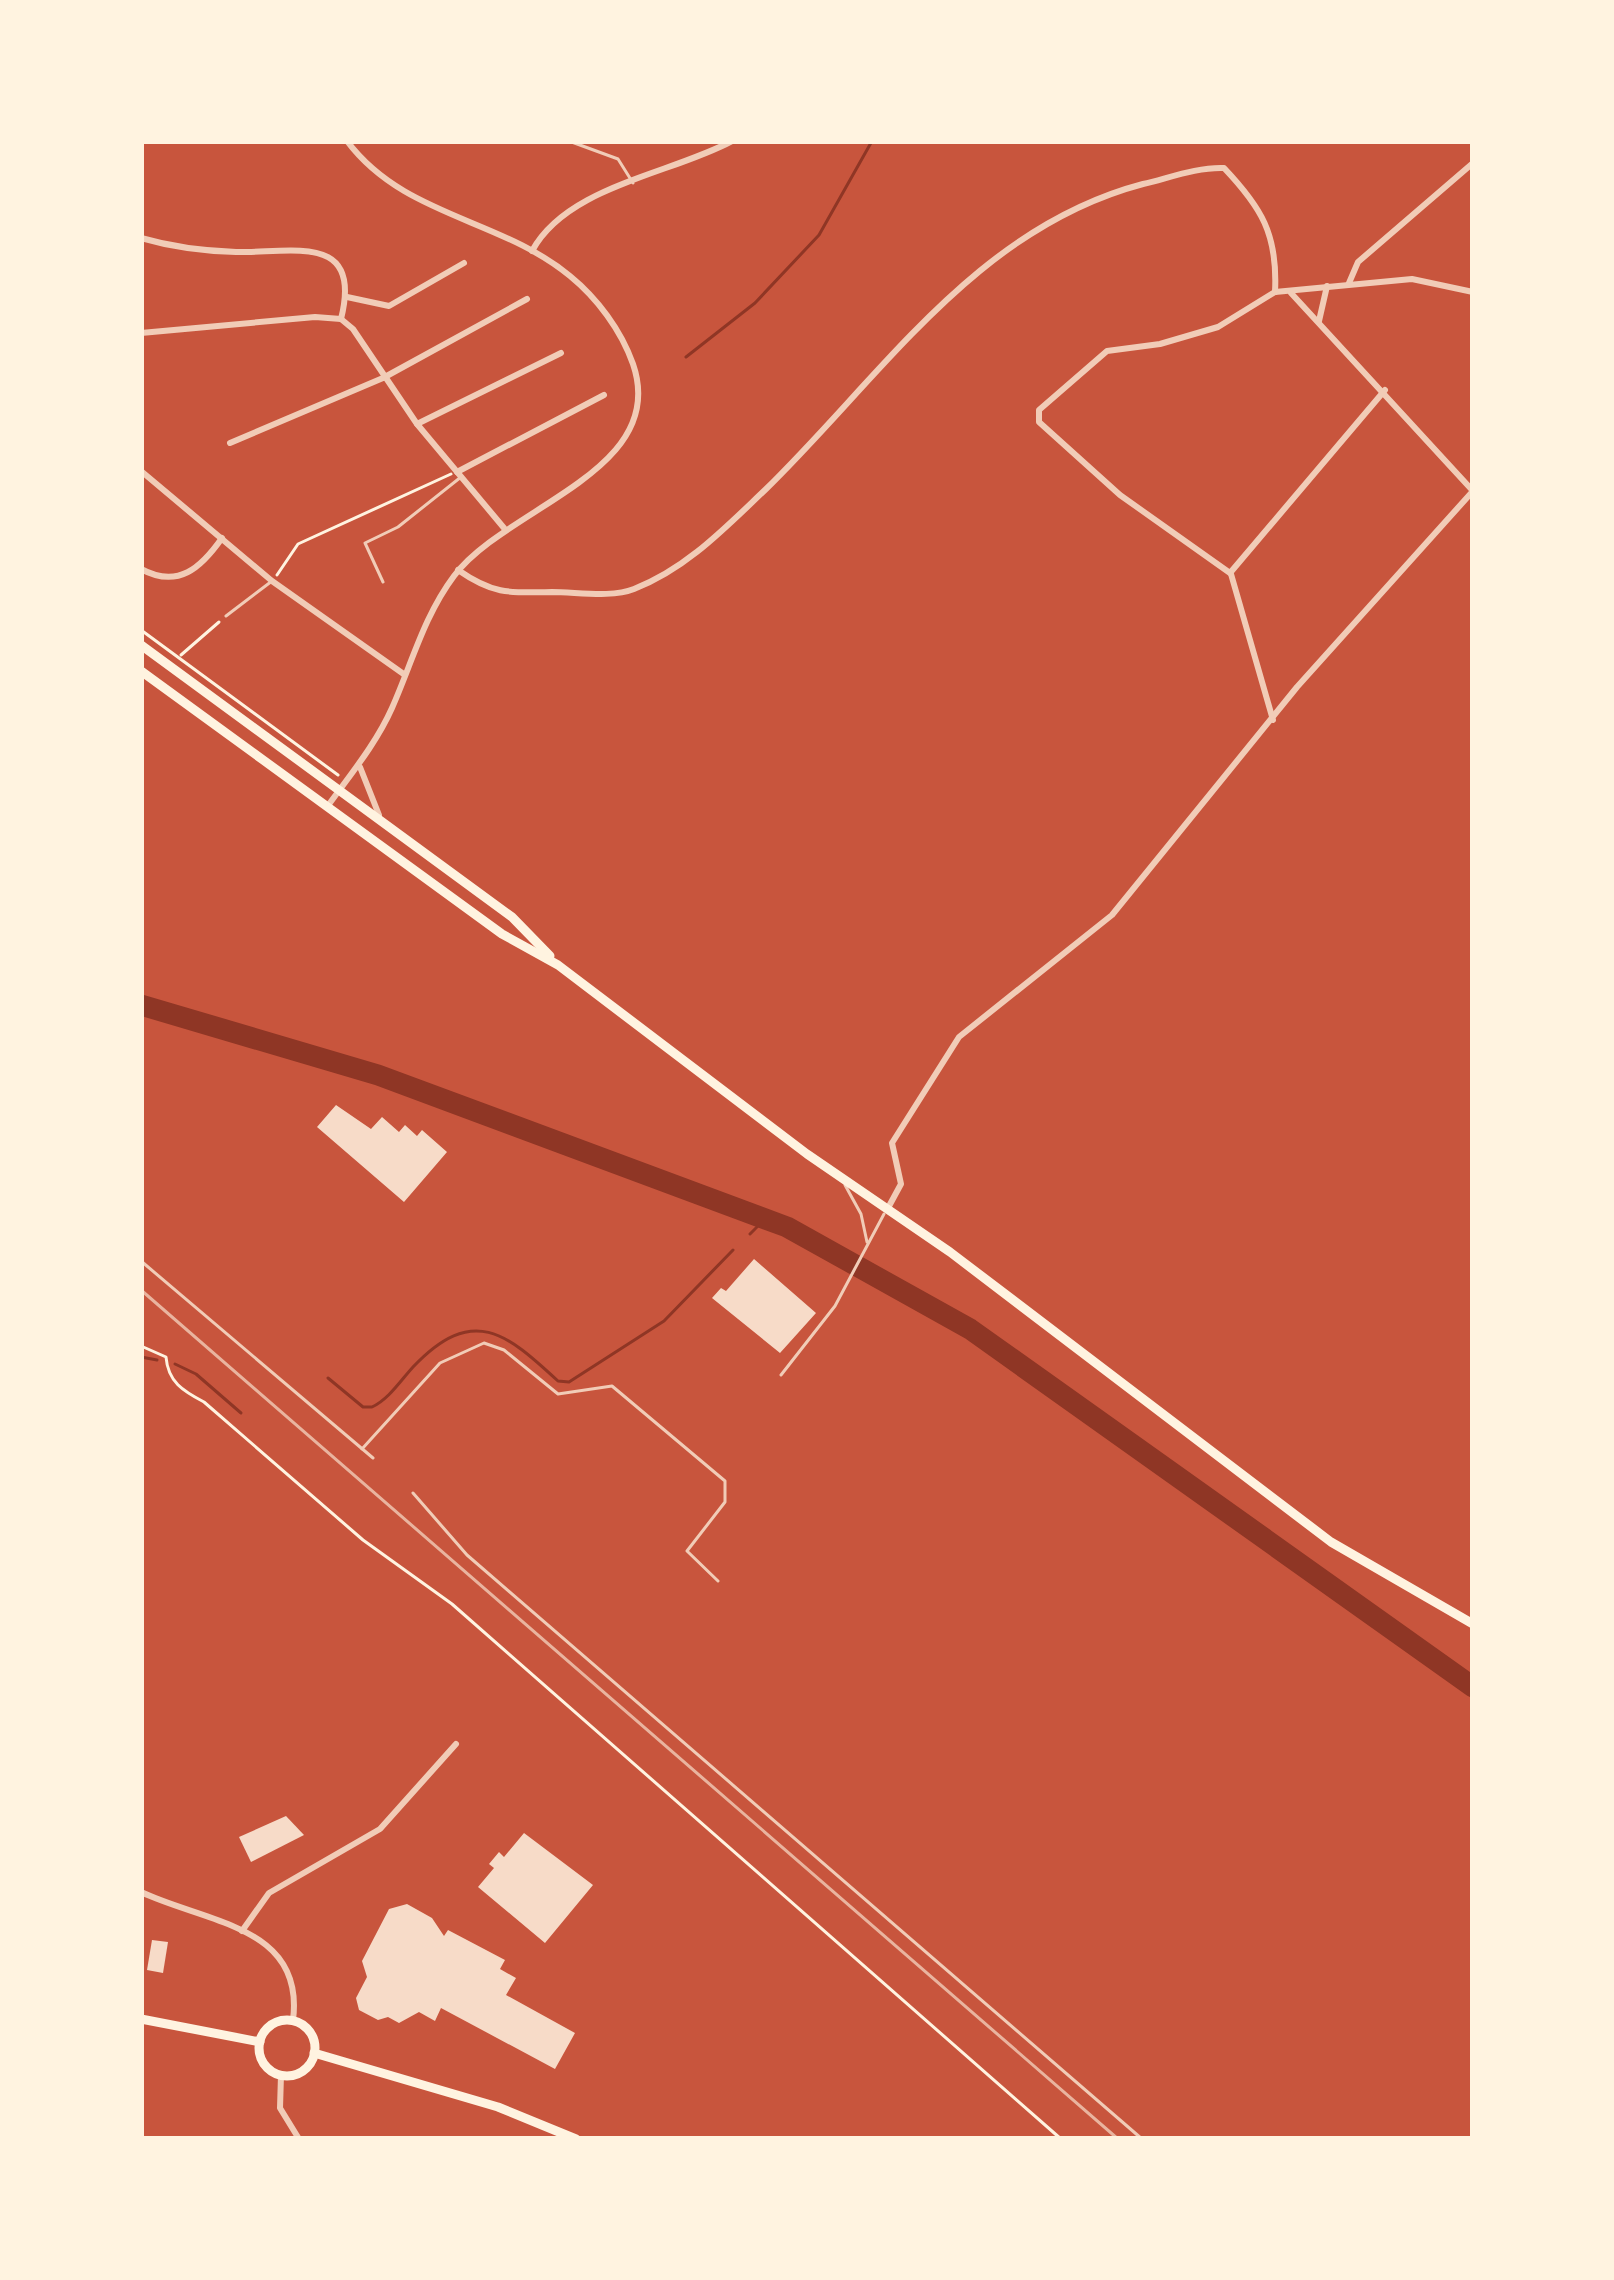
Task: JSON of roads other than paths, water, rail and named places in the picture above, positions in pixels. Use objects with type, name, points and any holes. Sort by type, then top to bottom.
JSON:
[{"type":"main road","points":[[141,645],[343,785],[512,917],[558,965]]},
{"type":"main road","points":[[141,671],[502,934],[558,965],[1331,1542],[1473,1624]]},
{"type":"main road","points":[[141,2019],[260,2042]]},
{"type":"main road","points":[[293,2020],[310,2031],[314,2053],[302,2072],[281,2074],[262,2060],[260,2042],[269,2026],[293,2020]]},
{"type":"main road","points":[[314,2053],[498,2107],[577,2139]]},
{"type":"street","points":[[327,807],[359,764],[430,614],[458,570],[504,528],[608,461],[639,411],[636,372],[612,322],[572,277],[532,251],[395,190],[346,141]]},
{"type":"street","points":[[532,251],[549,227],[569,212],[733,141]]},
{"type":"street","points":[[1349,283],[1358,262],[1473,163]]},
{"type":"street","points":[[458,570],[487,590],[511,593],[629,592],[660,576],[718,535],[950,294],[997,254],[1066,211],[1116,191],[1224,168],[1259,204],[1276,274],[1275,292]]},
{"type":"street","points":[[141,238],[197,250],[313,251],[337,263],[346,297],[341,320]]},
{"type":"street","points":[[346,297],[389,306],[464,263]]},
{"type":"street","points":[[1273,720],[1230,573],[1120,495],[1039,422],[1037,414],[1107,351],[1210,330],[1275,292],[1412,278],[1473,292]]},
{"type":"street","points":[[1319,321],[1327,286]]},
{"type":"street","points":[[888,1208],[901,1184],[892,1143],[959,1037],[1112,915],[1273,720],[1473,491],[1291,293]]},
{"type":"street","points":[[230,443],[383,378],[527,299]]},
{"type":"street","points":[[141,333],[315,317],[341,320],[361,338],[417,424],[504,528]]},
{"type":"street","points":[[417,424],[561,353]]},
{"type":"street","points":[[1230,573],[1384,390]]},
{"type":"street","points":[[459,475],[604,394]]},
{"type":"street","points":[[141,471],[272,581],[405,675]]},
{"type":"street","points":[[141,569],[159,577],[181,577],[197,569],[222,538]]},
{"type":"street","points":[[359,764],[368,799],[381,818]]},
{"type":"street","points":[[242,1931],[269,1893],[380,1829],[456,1744]]},
{"type":"street","points":[[141,1892],[263,1940],[288,1966],[293,2020]]},
{"type":"street","points":[[281,2074],[280,2108],[299,2139]]},
{"type":"lane","points":[[569,141],[618,160],[634,184]]},
{"type":"lane","points":[[383,582],[364,543],[398,527],[459,475]]},
{"type":"lane","points":[[226,616],[272,581]]},
{"type":"lane","points":[[837,1175],[862,1214],[867,1244]]},
{"type":"lane","points":[[781,1375],[848,1285],[888,1208]]},
{"type":"lane","points":[[141,1261],[373,1458]]},
{"type":"lane","points":[[362,1449],[440,1363],[484,1343],[504,1349],[557,1394],[612,1386],[724,1481],[725,1502],[687,1551],[718,1581]]},
{"type":"lane","points":[[413,1493],[467,1555],[980,2004],[1004,2015],[1142,2139]]},
{"type":"waterway","points":[[686,357],[755,303],[819,235],[872,141]]},
{"type":"waterway","points":[[141,1005],[378,1075],[787,1227],[970,1329],[1473,1687]]},
{"type":"waterway","points":[[750,1234],[765,1219]]},
{"type":"waterway","points":[[328,1378],[363,1407],[372,1407],[434,1348],[472,1331],[505,1339],[558,1381],[569,1382],[664,1321],[733,1250]]},
{"type":"waterway","points":[[141,1357],[157,1360]]},
{"type":"waterway","points":[[175,1364],[196,1374],[241,1413]]},
{"type":"railway","points":[[141,1290],[1118,2139]]}]
